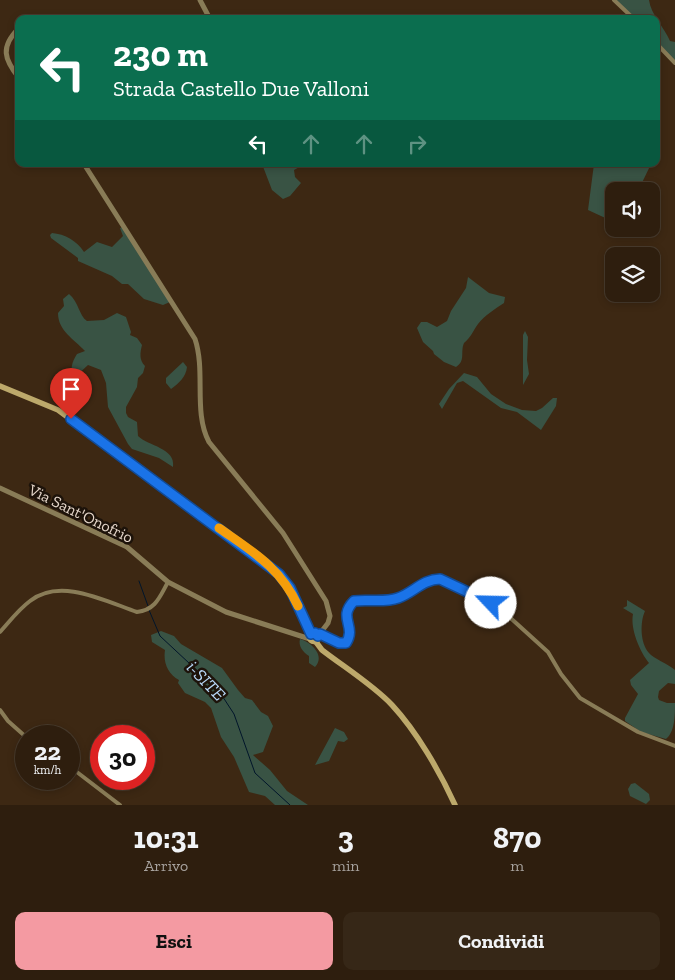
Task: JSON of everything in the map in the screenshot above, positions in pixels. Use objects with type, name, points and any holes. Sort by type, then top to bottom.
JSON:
[{"type":"main road","points":[[0,386],[58,410],[279,574],[290,588],[322,650],[391,704],[408,725],[446,784],[455,805]]},
{"type":"street","points":[[200,0],[208,15]]},
{"type":"street","points":[[614,0],[630,15]]},
{"type":"street","points":[[15,33],[6,45],[8,62],[15,72]]},
{"type":"street","points":[[660,46],[675,63]]},
{"type":"street","points":[[86,167],[195,339],[201,364],[204,434],[222,460],[283,533],[329,608],[330,616],[328,623],[315,637],[346,643],[351,632],[346,613],[347,608],[354,601],[397,599],[426,582],[440,579],[491,603],[505,614],[548,652],[561,674],[580,698],[638,732],[675,746]]},
{"type":"street","name":"Via Sant'Onofrio","points":[[0,488],[126,547],[168,582],[226,612],[315,637]]},
{"type":"street","points":[[0,632],[29,601],[43,593],[56,590],[74,592],[137,612],[152,608],[168,582]]},
{"type":"street","points":[[0,710],[15,727]]},
{"type":"street","points":[[80,774],[120,805]]},
{"type":"green space","points":[[616,0],[649,0],[654,15],[631,15]]},
{"type":"green space","points":[[660,24],[670,41],[675,42],[675,61],[660,45]]},
{"type":"green space","points":[[263,167],[300,167],[294,170],[295,177],[301,183],[290,196],[283,199],[272,190]]},
{"type":"green space","points":[[594,167],[650,167],[642,182],[605,182],[605,218],[588,210]]},
{"type":"green space","points":[[123,227],[170,302],[163,305],[144,299],[128,284],[122,284],[112,276],[78,261],[78,258],[51,238],[50,235],[52,233],[57,234],[74,241],[84,252],[97,242],[112,247],[123,236],[120,228]]},
{"type":"green space","points":[[468,277],[489,293],[505,297],[504,303],[490,312],[478,324],[464,343],[461,362],[456,367],[444,362],[434,354],[423,342],[417,328],[421,322],[427,322],[437,327],[447,321],[451,311],[466,288]]},
{"type":"green space","points":[[69,294],[87,321],[104,320],[117,313],[126,317],[131,332],[130,335],[137,338],[142,345],[140,356],[145,366],[143,373],[138,378],[137,387],[126,407],[126,413],[128,417],[137,422],[138,436],[166,451],[173,461],[173,467],[159,458],[132,449],[128,444],[108,407],[106,383],[101,370],[88,365],[75,377],[73,374],[72,366],[75,357],[77,354],[85,351],[67,334],[59,319],[58,313],[64,306],[63,299]]},
{"type":"green space","points":[[525,331],[528,337],[527,360],[529,374],[523,385],[523,335]]},
{"type":"green space","points":[[183,362],[187,367],[184,377],[171,389],[166,383],[166,378]]},
{"type":"green space","points":[[464,373],[477,377],[491,394],[506,404],[522,410],[536,411],[553,398],[557,398],[556,406],[541,430],[517,412],[501,408],[463,381],[457,383],[442,409],[439,404],[449,389]]},
{"type":"green space","points":[[627,600],[645,611],[642,621],[642,632],[646,649],[651,655],[675,670],[675,684],[668,683],[659,691],[658,697],[659,700],[667,703],[675,703],[673,728],[666,739],[641,732],[625,721],[638,694],[631,685],[630,680],[649,663],[636,640],[632,620],[633,614],[623,608],[627,606]]},
{"type":"green space","points":[[161,631],[174,636],[181,644],[222,668],[245,698],[252,700],[261,712],[268,716],[273,726],[263,752],[253,755],[270,770],[287,791],[308,805],[275,805],[265,796],[249,792],[234,757],[221,737],[211,708],[205,702],[185,693],[178,683],[179,680],[167,668],[165,650],[152,642],[151,635]]},
{"type":"green space","points":[[300,639],[309,643],[316,650],[319,658],[315,667],[309,663],[309,656],[302,649]]},
{"type":"green space","points":[[335,728],[344,732],[348,739],[344,742],[338,741],[329,761],[315,765]]},
{"type":"green space","points":[[635,783],[649,794],[650,800],[646,804],[630,796],[628,789],[631,784]]},
{"type":"waterway","name":"i-SITE","points":[[139,581],[148,606]]},
{"type":"waterway","name":"i-SITE","points":[[149,610],[160,636],[219,691],[234,714],[255,773],[290,805]]},
{"type":"slow traffic","points":[[219,528],[279,574],[290,588],[298,606]]},
{"type":"route","points":[[71,419],[251,551],[279,574],[290,588],[311,634],[315,633],[318,636],[320,634],[339,643],[346,643],[351,632],[346,620],[346,613],[347,608],[354,601],[397,599],[433,579],[440,579],[491,603]]}]
